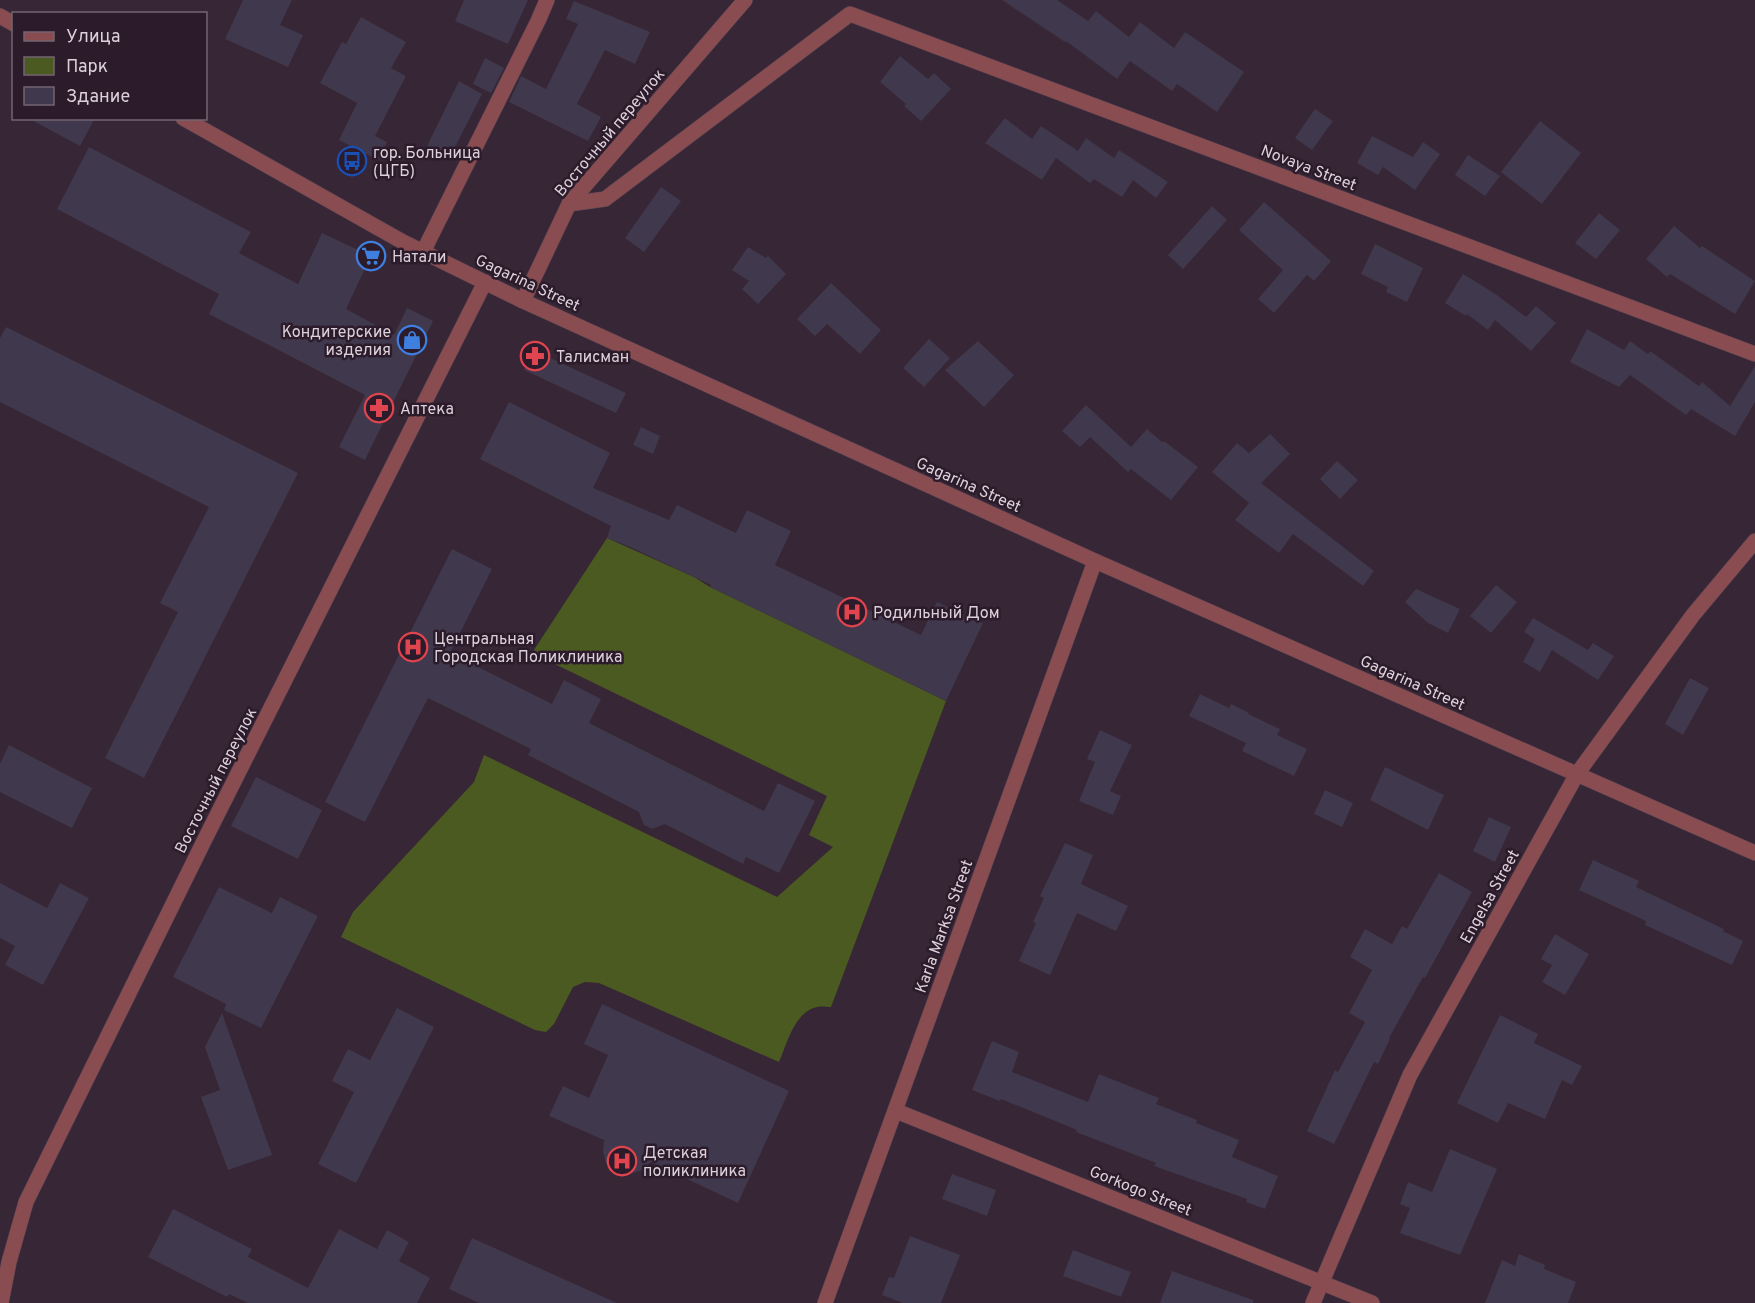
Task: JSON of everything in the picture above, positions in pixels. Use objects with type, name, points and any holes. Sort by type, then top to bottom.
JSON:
[{"type":"street","points":[[423,252],[547,0]]},
{"type":"street","name":"Восточный переулок","points":[[523,301],[569,204],[745,0]]},
{"type":"street","name":"Novaya Street","points":[[569,204],[605,199],[850,14],[1755,354]]},
{"type":"street","name":"Gagarina Street","points":[[187,120],[423,252],[523,301],[1095,561],[1755,853]]},
{"type":"street","name":"Восточный переулок","points":[[1,1303],[9,1262],[26,1202],[211,826],[485,282]]},
{"type":"street","name":"Engelsa Street","points":[[1313,1303],[1410,1075],[1577,774],[1693,615],[1755,541]]},
{"type":"street","name":"Karla Marksa Street","points":[[825,1303],[1095,561]]},
{"type":"street","name":"Gorkogo Street","points":[[896,1111],[1371,1303]]},
{"type":"green space","points":[[607,538],[694,577],[710,587],[946,701],[831,1007],[817,1007],[802,1015],[792,1030],[779,1062],[599,983],[585,982],[573,987],[554,1024],[546,1032],[535,1030],[341,937],[353,912],[474,782],[484,755],[777,897],[833,847],[809,835],[827,796],[532,653]]},
{"type":"building","points":[[243,0],[292,0],[280,25],[303,35],[288,67],[225,39]]},
{"type":"building","points":[[464,0],[528,0],[508,44],[455,21]]},
{"type":"building","points":[[1002,0],[1057,0],[1088,21],[1096,11],[1129,37],[1140,22],[1174,48],[1185,32],[1244,72],[1217,112],[1177,84],[1172,91],[1130,61],[1117,79],[1066,41]]},
{"type":"building","points":[[574,1],[650,32],[635,64],[605,50],[577,104],[601,117],[588,141],[509,102],[521,76],[546,89],[578,24],[566,19]]},
{"type":"building","points":[[361,17],[406,42],[391,68],[406,76],[375,136],[387,142],[378,160],[339,140],[357,103],[320,83],[342,42],[346,44]]},
{"type":"building","points":[[900,56],[928,79],[934,73],[951,89],[921,121],[904,106],[906,104],[880,82]]},
{"type":"building","points":[[485,58],[504,68],[491,93],[473,84]]},
{"type":"building","points":[[459,81],[482,94],[450,157],[427,146]]},
{"type":"building","points":[[1315,109],[1333,121],[1312,150],[1295,138]]},
{"type":"building","points":[[1005,118],[1032,139],[1041,126],[1078,151],[1086,138],[1114,158],[1119,150],[1168,182],[1156,198],[1133,180],[1122,197],[1094,179],[1090,183],[1056,158],[1042,180],[985,143]]},
{"type":"building","points":[[32,120],[94,120],[80,146]]},
{"type":"building","points":[[1540,121],[1581,153],[1542,204],[1501,172]]},
{"type":"building","points":[[1372,136],[1413,157],[1423,142],[1440,154],[1415,190],[1383,167],[1378,175],[1357,163]]},
{"type":"building","points":[[89,147],[251,232],[239,253],[298,284],[322,233],[371,256],[346,309],[394,335],[407,308],[433,321],[365,460],[339,447],[365,395],[209,314],[219,294],[57,209]]},
{"type":"building","points":[[1468,155],[1500,176],[1485,196],[1455,175]]},
{"type":"building","points":[[661,187],[681,201],[644,252],[625,238]]},
{"type":"building","points":[[1264,202],[1331,261],[1314,281],[1307,275],[1274,313],[1258,299],[1283,270],[1239,230]]},
{"type":"building","points":[[1212,206],[1227,220],[1183,269],[1168,255]]},
{"type":"building","points":[[1599,213],[1620,230],[1596,259],[1575,243]]},
{"type":"building","points":[[1674,226],[1700,248],[1702,246],[1755,281],[1735,314],[1670,274],[1667,277],[1646,259]]},
{"type":"building","points":[[1375,244],[1423,268],[1407,302],[1386,292],[1388,287],[1361,274]]},
{"type":"building","points":[[748,247],[766,258],[768,256],[786,274],[758,304],[742,289],[749,281],[732,270]]},
{"type":"building","points":[[1463,274],[1526,317],[1536,306],[1556,323],[1531,351],[1495,320],[1488,330],[1467,314],[1466,316],[1445,303]]},
{"type":"building","points":[[831,283],[881,330],[860,354],[827,324],[815,336],[797,319]]},
{"type":"building","points":[[6,327],[298,473],[144,778],[105,758],[178,612],[160,603],[209,507],[0,402],[0,338]]},
{"type":"building","points":[[1587,329],[1624,350],[1630,341],[1648,354],[1650,351],[1699,386],[1702,382],[1730,406],[1755,366],[1755,402],[1735,436],[1691,409],[1686,415],[1630,375],[1619,387],[1570,362]]},
{"type":"building","points":[[929,339],[950,358],[924,387],[903,368]]},
{"type":"building","points":[[978,341],[1014,375],[984,407],[945,370]]},
{"type":"building","points":[[533,350],[626,393],[616,413],[524,370]]},
{"type":"building","points":[[509,402],[610,453],[593,488],[669,520],[677,505],[736,533],[747,510],[791,531],[775,565],[921,635],[937,602],[983,623],[946,701],[710,587],[711,585],[607,538],[611,526],[480,459]]},
{"type":"building","points":[[1086,405],[1131,447],[1147,429],[1198,467],[1171,500],[1131,469],[1128,472],[1090,437],[1080,447],[1062,431]]},
{"type":"building","points":[[641,427],[660,436],[653,454],[633,445]]},
{"type":"building","points":[[1270,434],[1290,454],[1261,483],[1374,571],[1363,586],[1293,534],[1279,553],[1235,520],[1249,503],[1212,472],[1237,443],[1249,453]]},
{"type":"building","points":[[1337,461],[1358,480],[1340,499],[1320,479]]},
{"type":"building","points":[[452,549],[492,569],[450,653],[552,704],[564,680],[601,699],[589,723],[764,811],[778,783],[815,801],[779,873],[746,857],[743,864],[665,824],[652,829],[644,825],[639,812],[528,755],[531,749],[428,698],[365,822],[325,802]]},
{"type":"building","points":[[1496,585],[1517,602],[1491,633],[1470,616]]},
{"type":"building","points":[[1416,589],[1460,609],[1448,633],[1428,623],[1405,602]]},
{"type":"building","points":[[1533,618],[1588,650],[1593,643],[1614,656],[1598,680],[1552,650],[1540,672],[1523,662],[1535,639],[1524,632]]},
{"type":"building","points":[[1690,678],[1709,688],[1683,735],[1665,724]]},
{"type":"building","points":[[1200,694],[1229,708],[1231,704],[1249,713],[1280,729],[1277,735],[1307,749],[1294,776],[1242,751],[1246,743],[1189,716]]},
{"type":"building","points":[[1100,730],[1132,745],[1110,791],[1121,796],[1113,815],[1079,801],[1095,762],[1087,759]]},
{"type":"building","points":[[9,745],[92,788],[72,828],[0,792],[0,764]]},
{"type":"building","points":[[1385,767],[1444,795],[1428,830],[1370,800]]},
{"type":"building","points":[[256,777],[322,810],[298,859],[231,826]]},
{"type":"building","points":[[1325,790],[1353,803],[1342,827],[1314,814]]},
{"type":"building","points":[[1489,817],[1511,827],[1495,862],[1473,851]]},
{"type":"building","points":[[1065,843],[1093,855],[1081,884],[1128,906],[1116,931],[1077,913],[1050,975],[1019,961],[1036,923],[1033,922],[1044,898],[1040,896]]},
{"type":"building","points":[[1593,860],[1639,881],[1636,887],[1724,929],[1723,931],[1743,941],[1732,965],[1645,925],[1646,921],[1579,890]]},
{"type":"building","points":[[1439,873],[1472,892],[1389,1038],[1378,1064],[1374,1062],[1334,1144],[1307,1131],[1335,1070],[1338,1072],[1365,1022],[1349,1013],[1372,970],[1350,957],[1365,929],[1392,944],[1402,926],[1407,929]]},
{"type":"building","points":[[0,883],[47,908],[60,883],[89,898],[43,985],[5,965],[15,946],[0,938]]},
{"type":"building","points":[[219,887],[272,913],[280,897],[318,916],[261,1028],[224,1010],[226,1004],[173,977]]},
{"type":"building","points":[[1555,934],[1589,954],[1565,995],[1542,982],[1552,965],[1541,959]]},
{"type":"building","points":[[602,1004],[789,1091],[738,1203],[651,1162],[642,1170],[631,1174],[617,1171],[606,1163],[603,1152],[604,1140],[549,1116],[563,1086],[589,1098],[608,1055],[584,1044]]},
{"type":"building","points":[[397,1008],[434,1027],[356,1183],[318,1164],[354,1092],[332,1081],[348,1049],[370,1060]]},
{"type":"building","points":[[222,1013],[272,1155],[228,1170],[201,1097],[220,1090],[205,1047]]},
{"type":"building","points":[[1500,1015],[1538,1034],[1534,1043],[1582,1066],[1572,1085],[1562,1080],[1545,1119],[1508,1103],[1498,1123],[1457,1103]]},
{"type":"building","points":[[992,1041],[1019,1052],[1012,1072],[1088,1102],[1099,1074],[1159,1098],[1156,1104],[1239,1140],[1232,1157],[1278,1176],[1265,1209],[1246,1202],[1247,1199],[1154,1166],[1156,1163],[1076,1132],[1077,1130],[1001,1099],[1000,1101],[972,1090]]},
{"type":"building","points":[[1450,1149],[1497,1169],[1460,1255],[1400,1233],[1410,1208],[1400,1204],[1408,1182],[1432,1192]]},
{"type":"building","points":[[952,1174],[996,1190],[987,1216],[942,1199]]},
{"type":"building","points":[[173,1209],[252,1249],[248,1257],[308,1288],[339,1229],[377,1249],[387,1230],[409,1242],[399,1261],[430,1278],[417,1303],[248,1303],[229,1294],[227,1297],[148,1257]]},
{"type":"building","points":[[910,1236],[960,1255],[941,1303],[903,1303],[882,1295],[889,1277],[894,1278]]},
{"type":"building","points":[[472,1238],[617,1303],[479,1303],[449,1289]]},
{"type":"building","points":[[1073,1250],[1131,1272],[1121,1297],[1063,1276]]},
{"type":"building","points":[[1519,1254],[1545,1265],[1544,1269],[1576,1282],[1568,1303],[1485,1303],[1502,1260],[1515,1266]]},
{"type":"building","points":[[1172,1271],[1253,1300],[1253,1303],[1160,1303]]},
{"type":"place","name":"гор. Больница (ЦГБ)","points":[[352,161]]},
{"type":"place","name":"Натали","points":[[371,256]]},
{"type":"place","name":"Кондитерские изделия","points":[[412,340]]},
{"type":"place","name":"Талисман","points":[[535,356]]},
{"type":"place","name":"Аптека","points":[[379,408]]},
{"type":"place","name":"Родильный Дом","points":[[852,612]]},
{"type":"place","name":"Центральная Городская Поликлиника","points":[[413,647]]},
{"type":"place","name":"Детская поликлиника","points":[[622,1161]]}]
